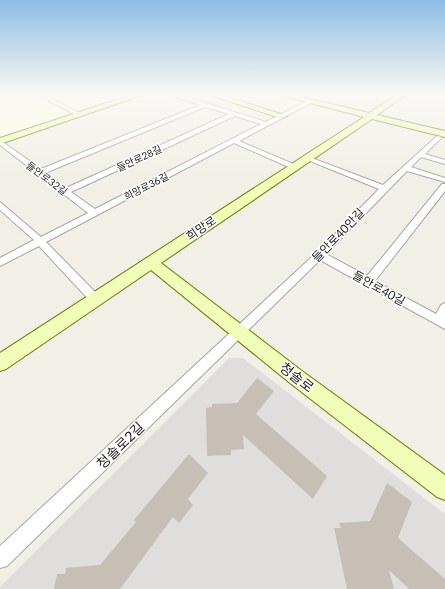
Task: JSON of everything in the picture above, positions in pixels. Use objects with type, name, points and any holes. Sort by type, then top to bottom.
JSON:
[{"type":"street","name":"들안로32길","points":[[0,142],[58,122]]},
{"type":"street","name":"들안로28길","points":[[40,172],[162,122]]},
{"type":"street","name":"들안로28길","points":[[65,192],[216,122]]},
{"type":"street","points":[[262,122],[267,124]]},
{"type":"street","points":[[234,141],[270,122]]},
{"type":"street","name":"희망로","points":[[0,363],[294,166],[363,122]]},
{"type":"street","points":[[388,122],[443,135]]},
{"type":"street","name":"들안로40안길","points":[[240,331],[319,255],[419,154],[443,135]]},
{"type":"street","points":[[234,141],[294,166]]},
{"type":"street","name":"희망로36길","points":[[0,262],[234,141]]},
{"type":"street","name":"들안로32길","points":[[0,142],[94,213]]},
{"type":"street","points":[[419,154],[445,162]]},
{"type":"street","points":[[307,158],[384,188]]},
{"type":"street","points":[[405,168],[445,180]]},
{"type":"street","points":[[368,282],[445,186]]},
{"type":"street","points":[[0,205],[40,241],[95,298]]},
{"type":"street","name":"들안로40길","points":[[319,255],[442,322],[445,308]]},
{"type":"street","name":"청솔로","points":[[151,262],[240,331],[296,377],[445,489]]},
{"type":"street","name":"청솔로2길","points":[[0,560],[240,331]]},
{"type":"shaded area","points":[[0,122],[51,122],[0,139]]},
{"type":"shaded area","points":[[229,358],[243,358],[445,514],[445,589],[0,589],[0,587]]},
{"type":"building","points":[[257,378],[274,391],[256,414],[327,476],[313,499],[243,435],[244,449],[231,450],[231,455],[207,456],[206,408],[212,407],[212,404],[237,403]]},
{"type":"building","points":[[189,454],[208,473],[188,499],[193,505],[179,523],[173,517],[120,589],[54,589],[57,574],[65,574],[66,568],[100,565],[136,522],[134,520]]},
{"type":"building","points":[[387,483],[412,502],[398,538],[445,579],[445,589],[409,589],[389,570],[394,589],[347,589],[334,528],[341,528],[339,523],[370,521]]}]
